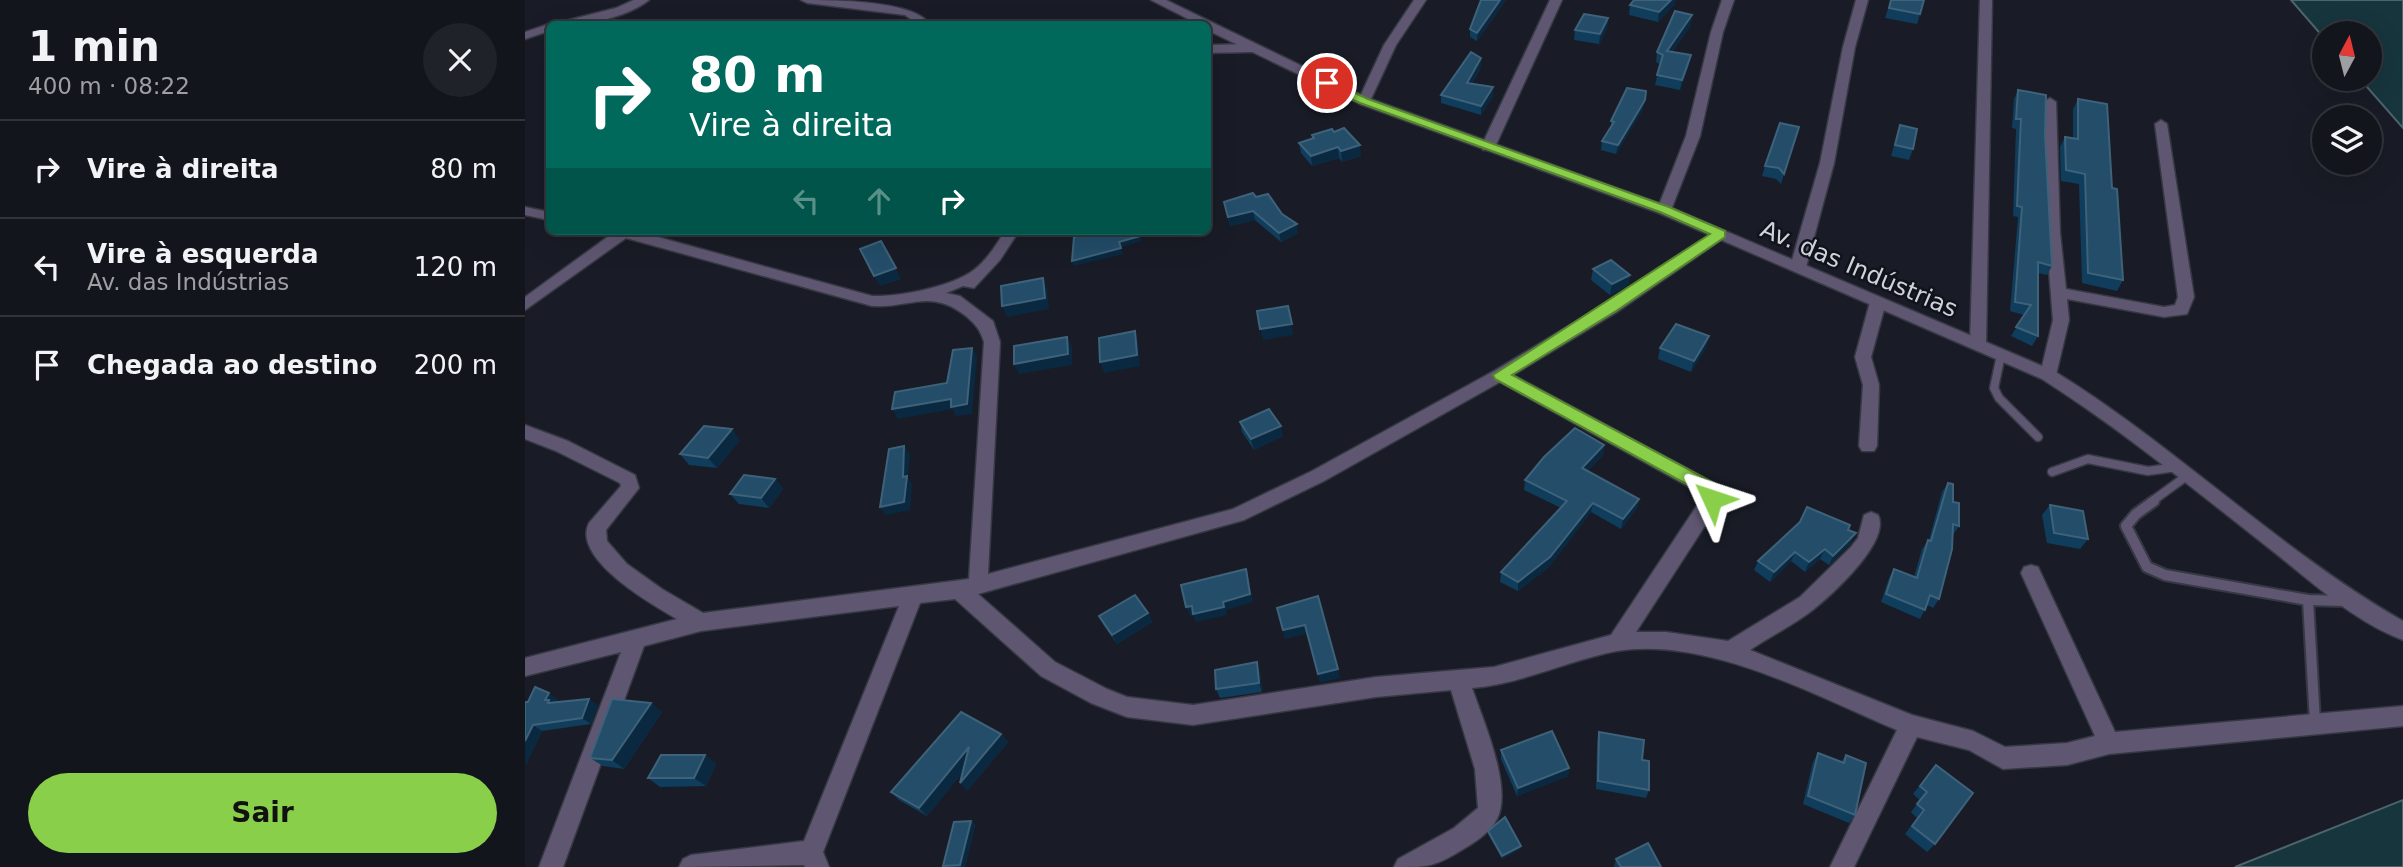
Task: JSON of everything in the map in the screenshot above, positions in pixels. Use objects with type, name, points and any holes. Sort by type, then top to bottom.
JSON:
[{"type":"street","points":[[599,21],[643,0]]},
{"type":"street","points":[[807,0],[908,12],[922,21]]},
{"type":"street","name":"Av. das Indústrias","points":[[1157,0],[1199,21]]},
{"type":"street","points":[[1364,101],[1390,45],[1420,0]]},
{"type":"street","points":[[1488,147],[1556,0]]},
{"type":"street","points":[[1664,210],[1693,136],[1717,32],[1728,0]]},
{"type":"street","points":[[1798,267],[1827,163],[1849,47],[1862,0]]},
{"type":"street","points":[[1978,345],[1986,0]]},
{"type":"street","points":[[573,21],[618,11]]},
{"type":"street","name":"Av. das Indústrias","points":[[1211,27],[1364,101],[1664,210],[2048,375],[2080,395],[2183,471],[2351,601],[2403,631]]},
{"type":"street","points":[[525,36],[546,28]]},
{"type":"street","points":[[1211,49],[1252,48]]},
{"type":"street","points":[[2048,375],[2061,320],[2053,233],[2050,102]]},
{"type":"street","points":[[2057,292],[2164,312],[2181,310],[2186,297],[2161,124]]},
{"type":"street","points":[[525,211],[546,215]]},
{"type":"street","points":[[525,667],[701,622],[968,588],[1237,514],[1318,476],[1500,375],[1611,308],[1720,234]]},
{"type":"street","points":[[525,305],[618,235]]},
{"type":"street","points":[[637,235],[872,301],[894,301],[928,294],[977,275]]},
{"type":"street","points":[[955,300],[995,257],[1009,235]]},
{"type":"street","points":[[928,294],[955,300],[987,325],[992,342],[968,588]]},
{"type":"street","points":[[1868,446],[1871,385],[1863,357],[1878,302]]},
{"type":"street","points":[[1500,375],[1708,488],[1712,494],[1712,499],[1618,642]]},
{"type":"street","points":[[525,432],[562,446],[629,480],[630,488],[596,528],[598,543],[622,574],[701,622]]},
{"type":"street","points":[[1730,651],[1807,603],[1858,553],[1867,540],[1871,520]]},
{"type":"street","points":[[2031,573],[2109,743]]},
{"type":"street","points":[[968,588],[1048,669],[1099,696],[1127,707],[1193,715],[1376,687],[1494,677],[1618,642],[1666,641],[1730,651],[1911,726],[1973,741],[2003,758],[2067,754],[2109,743],[2403,716]]},
{"type":"street","points":[[691,867],[814,860],[913,595]]},
{"type":"street","points":[[551,867],[637,637]]},
{"type":"street","points":[[1406,867],[1472,829],[1489,811],[1490,786],[1459,681]]},
{"type":"street","points":[[1842,867],[1911,726]]},
{"type":"lane","points":[[2001,355],[1994,388],[1999,398],[2038,437]]},
{"type":"lane","points":[[2053,472],[2088,459],[2148,471],[2183,471]]},
{"type":"lane","points":[[2183,471],[2126,526],[2147,567],[2165,575],[2308,600],[2351,601]]},
{"type":"lane","points":[[2308,600],[2315,722]]},
{"type":"water","points":[[2291,0],[2403,0],[2403,128],[2371,91],[2382,91],[2382,21],[2312,21],[2312,24]]},
{"type":"water","points":[[2403,800],[2403,867],[2235,867]]},
{"type":"building","points":[[1481,0],[1500,0],[1477,33],[1470,29]]},
{"type":"building","points":[[1634,0],[1671,0],[1659,12],[1630,5]]},
{"type":"building","points":[[1891,0],[1924,0],[1920,14],[1889,8]]},
{"type":"building","points":[[1675,11],[1692,15],[1667,51],[1691,55],[1682,80],[1657,75],[1663,55],[1657,52]]},
{"type":"building","points":[[1584,14],[1608,18],[1600,34],[1575,30]]},
{"type":"building","points":[[1471,52],[1481,58],[1467,83],[1493,87],[1481,106],[1441,95]]},
{"type":"building","points":[[1627,88],[1646,91],[1645,100],[1618,145],[1602,141],[1614,122],[1611,121]]},
{"type":"building","points":[[2018,90],[2046,95],[2045,135],[2052,266],[2038,262],[2038,336],[2016,327],[2031,305],[2015,302],[2022,207],[2017,206],[2021,119],[2016,119]]},
{"type":"building","points":[[2078,99],[2107,104],[2112,188],[2117,189],[2123,280],[2088,273],[2085,174],[2066,170],[2065,137],[2078,139]]},
{"type":"building","points":[[1780,123],[1799,127],[1784,174],[1779,168],[1765,166]]},
{"type":"building","points":[[1900,125],[1917,129],[1913,149],[1895,145]]},
{"type":"building","points":[[1344,128],[1360,145],[1341,151],[1338,147],[1311,156],[1299,143],[1314,138],[1312,135]]},
{"type":"building","points":[[1253,193],[1256,197],[1268,194],[1282,214],[1297,224],[1279,233],[1253,211],[1228,217],[1224,202]]},
{"type":"building","points":[[1140,236],[1119,242],[1121,248],[1072,261],[1074,237]]},
{"type":"building","points":[[881,241],[896,268],[874,276],[860,249]]},
{"type":"building","points":[[1611,260],[1630,275],[1612,284],[1593,269]]},
{"type":"building","points":[[1043,278],[1045,298],[1002,306],[1001,286]]},
{"type":"building","points":[[1288,306],[1292,324],[1260,329],[1257,311]]},
{"type":"building","points":[[1676,324],[1709,336],[1694,361],[1660,348]]},
{"type":"building","points":[[1135,331],[1137,355],[1100,362],[1099,338]]},
{"type":"building","points":[[1067,337],[1068,354],[1014,364],[1014,346]]},
{"type":"building","points":[[972,348],[967,404],[951,407],[951,399],[892,409],[895,392],[947,383],[953,350]]},
{"type":"building","points":[[1269,409],[1281,426],[1251,439],[1240,422]]},
{"type":"building","points":[[704,426],[732,429],[708,458],[680,454]]},
{"type":"building","points":[[1575,428],[1604,445],[1582,468],[1639,499],[1623,519],[1593,503],[1550,557],[1518,582],[1501,572],[1567,501],[1525,480],[1544,457]]},
{"type":"building","points":[[904,446],[903,477],[907,476],[904,502],[880,507],[889,449]]},
{"type":"building","points":[[744,475],[775,479],[761,498],[730,494]]},
{"type":"building","points":[[1948,483],[1953,484],[1953,502],[1959,503],[1959,526],[1953,524],[1952,549],[1939,599],[1930,595],[1925,610],[1886,594],[1894,569],[1917,578]]},
{"type":"building","points":[[2050,505],[2083,511],[2088,539],[2054,533]]},
{"type":"building","points":[[1807,507],[1850,525],[1848,530],[1856,533],[1833,556],[1825,549],[1809,562],[1795,552],[1774,572],[1758,561],[1800,522]]},
{"type":"building","points":[[1246,569],[1250,594],[1223,602],[1224,607],[1193,614],[1192,606],[1186,607],[1181,585]]},
{"type":"building","points":[[1135,595],[1148,613],[1112,635],[1099,616]]},
{"type":"building","points":[[1318,596],[1338,669],[1318,674],[1305,625],[1283,630],[1277,608]]},
{"type":"building","points":[[1257,662],[1259,683],[1216,689],[1215,670]]},
{"type":"building","points":[[535,687],[549,693],[545,700],[549,700],[548,703],[589,699],[582,718],[533,725],[525,741],[525,702],[528,702]]},
{"type":"building","points":[[612,699],[651,703],[612,760],[590,758]]},
{"type":"building","points":[[961,712],[1001,734],[960,783],[969,747],[919,808],[891,792]]},
{"type":"building","points":[[1552,731],[1569,768],[1518,788],[1501,750]]},
{"type":"building","points":[[1599,732],[1644,740],[1642,760],[1649,761],[1649,790],[1598,781]]},
{"type":"building","points":[[1818,753],[1844,763],[1846,755],[1866,763],[1855,815],[1808,796]]},
{"type":"building","points":[[661,755],[705,755],[694,778],[648,778]]},
{"type":"building","points":[[1936,765],[1973,793],[1935,844],[1912,826],[1924,810],[1917,804],[1927,792],[1920,786]]},
{"type":"building","points":[[1505,817],[1521,846],[1502,856],[1488,831]]},
{"type":"building","points":[[971,821],[960,865],[943,866],[954,822]]},
{"type":"building","points":[[1648,843],[1661,867],[1621,867],[1616,859]]},
{"type":"route","points":[[1327,83],[1364,101],[1664,210],[1720,234],[1611,308],[1500,375],[1708,488],[1712,499]]}]
